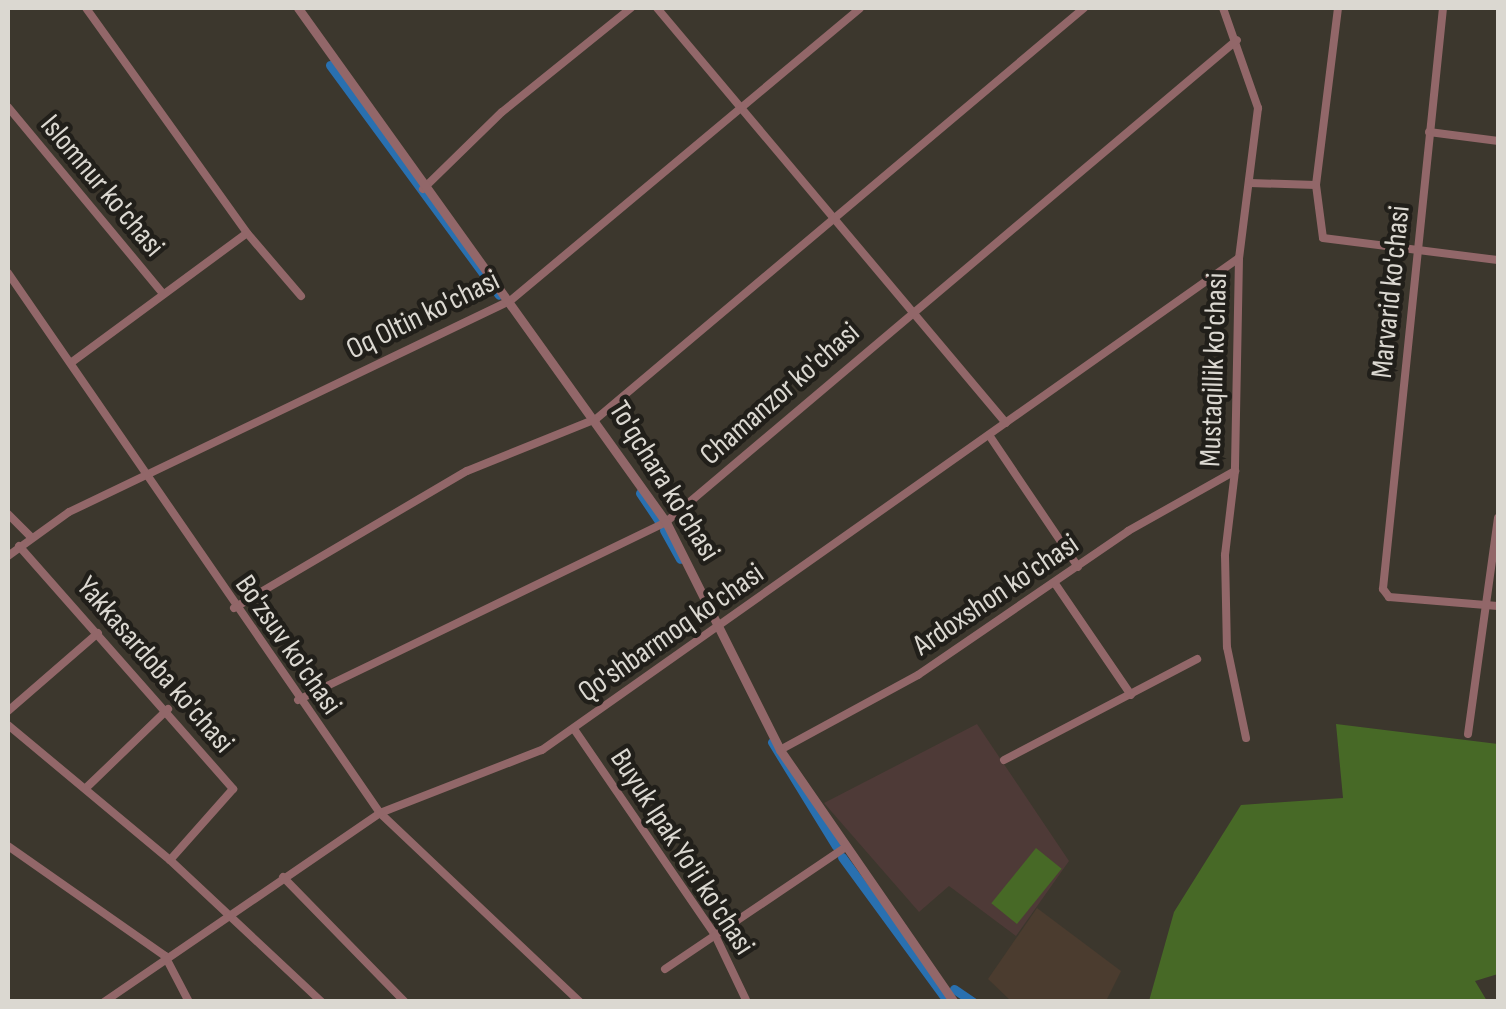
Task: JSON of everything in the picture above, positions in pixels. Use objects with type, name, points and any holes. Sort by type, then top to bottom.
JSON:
[{"type":"street","points":[[86,8],[248,233],[301,296]]},
{"type":"street","name":"To'qchara ko'chasi","points":[[298,8],[423,189],[510,300],[666,522],[723,626],[780,750],[844,849],[954,1002]]},
{"type":"street","points":[[423,189],[502,112],[631,8]]},
{"type":"street","points":[[657,8],[745,107],[832,218],[1006,423]]},
{"type":"street","name":"Oq Oltin ko'chasi","points":[[8,556],[31,538],[143,477],[510,300],[860,8]]},
{"type":"street","points":[[234,608],[467,471],[596,419],[1084,8]]},
{"type":"street","name":"Mustaqillik ko'chasi","points":[[1223,8],[1258,108],[1239,258],[1234,471],[1225,555],[1227,647],[1246,738]]},
{"type":"street","points":[[1338,8],[1316,185],[1326,240],[1498,260]]},
{"type":"street","name":"Marvarid ko'chasi","points":[[1443,8],[1384,581],[1389,596],[1487,604]]},
{"type":"street","name":"Chamanzor ko'chasi","points":[[298,700],[666,522],[1237,40]]},
{"type":"street","name":"Islomnur ko'chasi","points":[[8,107],[163,294]]},
{"type":"street","points":[[1429,132],[1498,141]]},
{"type":"street","points":[[1250,183],[1316,185]]},
{"type":"street","points":[[72,362],[248,233]]},
{"type":"street","name":"Qo'shbarmoq ko'chasi","points":[[104,1002],[380,813],[542,750],[723,626],[1239,258]]},
{"type":"street","name":"Bo'zsuv ko'chasi","points":[[8,273],[72,362],[143,477],[380,813],[580,1002]]},
{"type":"street","points":[[989,435],[1078,567]]},
{"type":"street","name":"Ardoxshon ko'chasi","points":[[780,750],[918,675],[1078,567],[1234,471]]},
{"type":"street","points":[[8,514],[31,538]]},
{"type":"street","points":[[1468,734],[1498,518]]},
{"type":"street","name":"Yakkasardoba ko'chasi","points":[[19,546],[168,709],[233,789],[170,860]]},
{"type":"street","points":[[1056,585],[1131,695]]},
{"type":"street","points":[[1487,604],[1498,606]]},
{"type":"street","points":[[8,711],[98,633]]},
{"type":"street","points":[[1004,760],[1197,660]]},
{"type":"street","points":[[86,788],[168,709]]},
{"type":"street","points":[[8,724],[170,860],[322,1002]]},
{"type":"street","name":"Buyuk Ipak Yo'li ko'chasi","points":[[574,729],[716,935],[747,1002]]},
{"type":"street","points":[[8,846],[166,956],[189,1002]]},
{"type":"street","points":[[665,970],[844,849]]},
{"type":"street","points":[[283,877],[405,1002]]},
{"type":"shaded area","points":[[977,724],[1069,861],[1016,936],[949,886],[919,912],[824,803]]},
{"type":"shaded area","points":[[1037,908],[1121,971],[1106,1001],[1011,1001],[988,979]]},
{"type":"green space","points":[[1336,724],[1498,744],[1498,974],[1475,981],[1487,1001],[1149,1001],[1174,912],[1241,805],[1343,798]]},
{"type":"green space","points":[[1036,848],[1062,869],[1017,924],[991,903]]},
{"type":"waterway","points":[[330,65],[499,295]]},
{"type":"waterway","points":[[640,493],[661,524]]},
{"type":"waterway","points":[[664,530],[680,559]]},
{"type":"waterway","points":[[772,742],[836,846]]},
{"type":"waterway","points":[[842,857],[943,995]]},
{"type":"waterway","points":[[954,989],[973,1002]]}]
